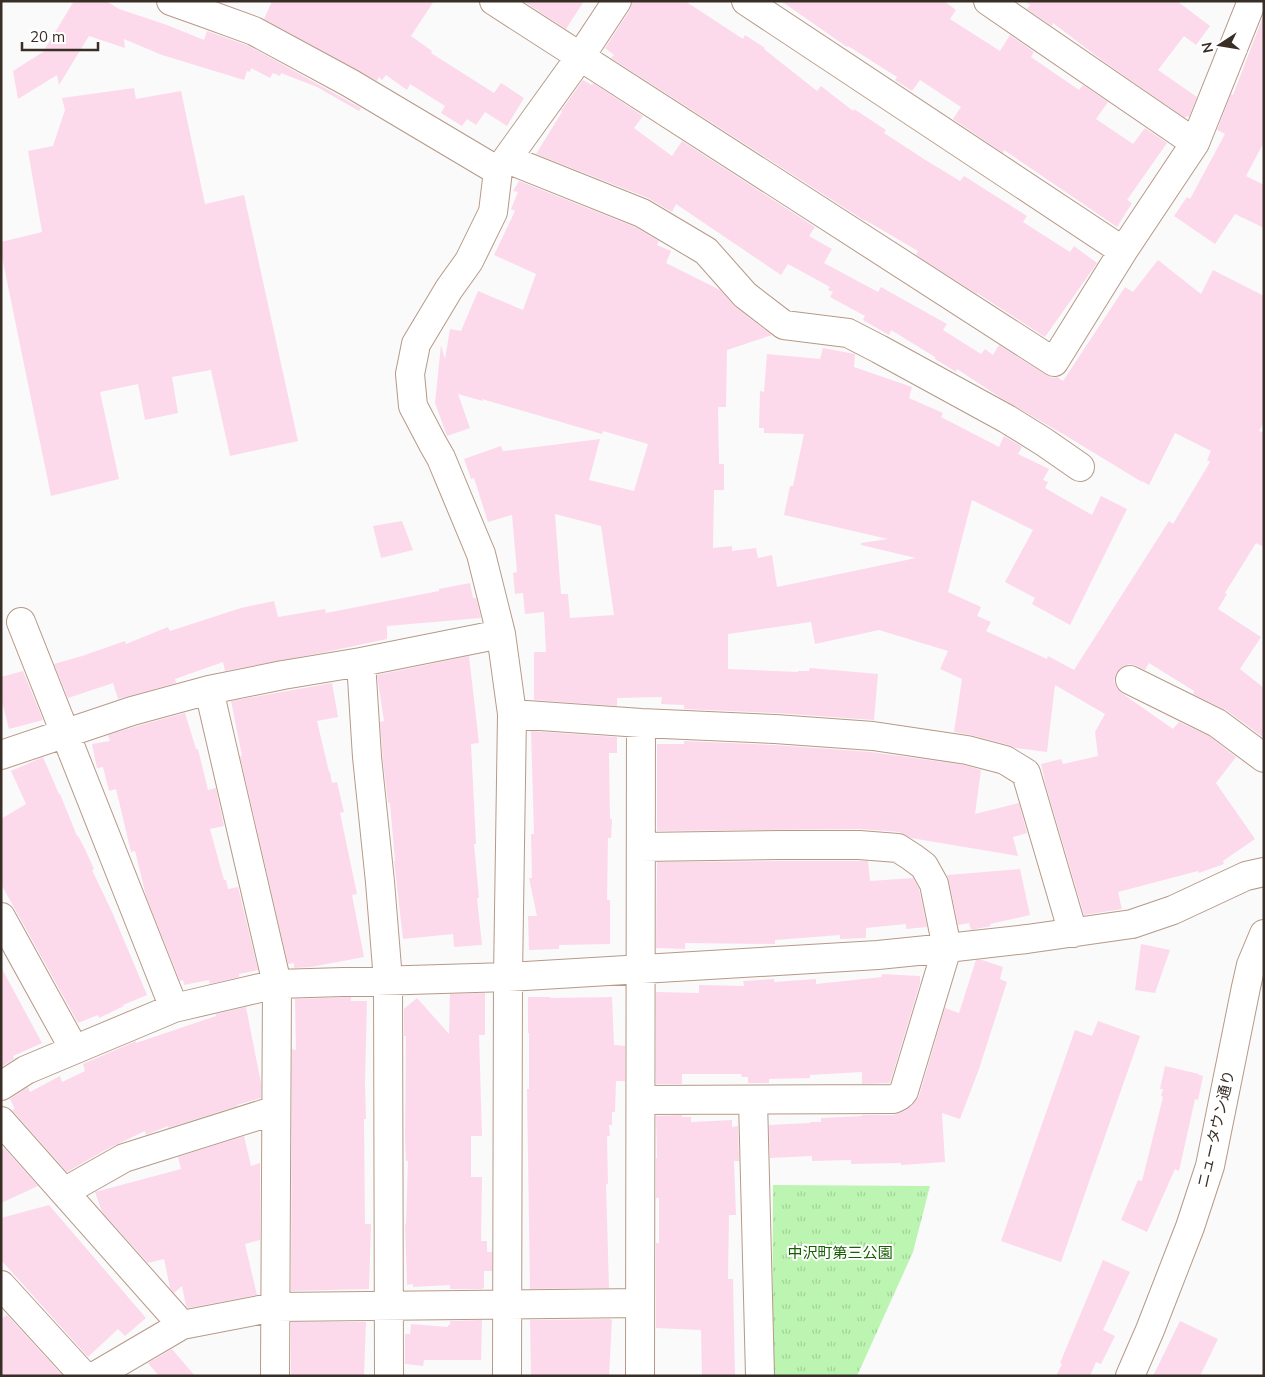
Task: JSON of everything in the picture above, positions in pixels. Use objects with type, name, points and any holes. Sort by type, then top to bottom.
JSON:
[{"type":"street","points":[[171,1],[254,31],[502,165],[642,213],[706,251],[745,296],[784,325],[848,333],[1007,419],[1080,467]]},
{"type":"street","points":[[494,1],[1054,362],[1123,251],[1195,143],[1250,2]]},
{"type":"street","points":[[506,1376],[508,977],[512,714],[502,634],[481,554],[441,458],[412,406],[410,374],[416,344],[449,289],[469,261],[493,212],[502,165],[580,57],[617,1]]},
{"type":"street","points":[[746,1],[1123,251]]},
{"type":"street","points":[[988,1],[1195,143]]},
{"type":"street","points":[[21,622],[174,1008]]},
{"type":"street","points":[[1,755],[132,712],[209,690],[502,634]]},
{"type":"street","points":[[361,662],[367,757],[388,980],[389,1376]]},
{"type":"street","points":[[1130,680],[1216,723],[1264,758]]},
{"type":"street","points":[[209,690],[277,984],[275,1376]]},
{"type":"street","points":[[512,714],[873,736],[967,750],[1005,760],[1026,773],[1074,933]]},
{"type":"street","points":[[640,1376],[641,723]]},
{"type":"street","points":[[640,1100],[893,1099],[902,1095],[947,948],[934,884],[924,866],[898,848],[781,845],[641,847]]},
{"type":"street","points":[[1,1086],[26,1070],[174,1008],[277,984],[508,977],[641,970],[878,955],[947,948],[1132,924],[1173,910],[1246,876],[1264,872]]},
{"type":"street","points":[[1,917],[74,1049]]},
{"type":"street","name":"ニュータウン通り","points":[[1130,1376],[1190,1227],[1210,1166],[1251,965],[1264,934]]},
{"type":"street","points":[[753,1100],[760,1376]]},
{"type":"street","points":[[64,1192],[124,1158],[276,1110]]},
{"type":"street","points":[[1,1121],[182,1325]]},
{"type":"street","points":[[1,1286],[84,1376]]},
{"type":"street","points":[[95,1376],[182,1325],[275,1307],[640,1303]]},
{"type":"green space","name":"中沢町第三公園","points":[[773,1185],[930,1186],[913,1252],[857,1376],[772,1376]]},
{"type":"building","points":[[74,1],[106,1],[119,9],[204,40],[207,31],[249,46],[361,108],[359,111],[317,87],[281,73],[280,76],[273,73],[270,78],[251,68],[250,72],[247,71],[244,80],[162,55],[124,39],[125,48],[89,36],[59,85],[57,75],[18,99],[13,71],[43,52]]},
{"type":"building","points":[[272,1],[434,1],[411,36],[432,51],[431,53],[494,93],[501,83],[524,98],[507,126],[485,112],[476,125],[467,119],[462,126],[441,113],[445,106],[410,84],[407,90],[386,75],[382,80],[379,77],[377,81],[264,19]]},
{"type":"building","points":[[523,1],[584,1],[566,29]]},
{"type":"building","points":[[633,1],[685,1],[743,39],[745,35],[765,48],[817,91],[821,86],[853,111],[854,109],[886,130],[884,133],[924,159],[960,181],[964,176],[1027,216],[1023,222],[1070,252],[1074,246],[1097,263],[1045,337],[916,255],[918,251],[865,221],[611,58],[614,55],[605,48],[630,10]]},
{"type":"building","points":[[781,1],[944,1],[956,10],[950,19],[1000,51],[1010,35],[1034,52],[1031,57],[1079,90],[1083,85],[1108,102],[1096,119],[1133,144],[1145,128],[1167,143],[1127,200],[1132,203],[1117,227],[1004,150],[1003,153],[953,119],[961,107],[920,80],[912,91],[895,80],[897,77],[847,47]]},
{"type":"building","points":[[1024,1],[1177,1],[1210,26],[1196,45],[1184,36],[1158,70],[1197,97],[1189,117],[1185,118],[1103,61],[1053,23],[1052,26],[1027,9],[1030,5]]},
{"type":"building","points":[[1262,19],[1264,19],[1264,142],[1246,176],[1264,185],[1264,228],[1235,214],[1215,244],[1174,216],[1187,197],[1190,199],[1225,134],[1217,130],[1231,94],[1233,95]]},
{"type":"building","points":[[583,80],[592,85],[593,83],[643,116],[634,128],[672,156],[682,141],[815,227],[809,236],[832,249],[824,263],[878,292],[881,287],[947,324],[943,330],[981,354],[985,349],[993,355],[999,345],[1046,375],[1053,378],[1057,377],[1063,381],[1125,287],[1133,292],[1158,260],[1201,294],[1213,270],[1264,296],[1264,422],[1259,431],[1264,433],[1264,547],[1256,543],[1225,593],[1227,594],[1218,609],[1261,637],[1240,669],[1264,688],[1264,738],[1226,710],[1193,694],[1194,691],[1149,663],[1145,670],[1129,664],[1122,667],[1116,673],[1114,681],[1117,688],[1123,694],[1173,729],[1179,722],[1209,736],[1236,757],[1216,783],[1255,839],[1223,861],[1224,864],[1199,873],[1198,871],[1118,892],[1122,909],[1084,915],[1041,764],[1061,759],[1063,764],[1098,756],[1095,732],[1105,714],[1055,685],[1047,752],[1016,748],[954,732],[962,679],[940,669],[948,651],[879,630],[815,644],[811,622],[728,634],[728,669],[798,672],[809,671],[810,668],[878,674],[874,720],[684,709],[684,705],[661,704],[662,697],[617,698],[617,706],[534,700],[534,652],[546,652],[544,612],[525,614],[523,593],[515,594],[513,573],[517,572],[512,515],[488,522],[474,478],[471,479],[464,459],[501,446],[503,451],[600,439],[589,480],[634,491],[648,444],[603,431],[602,434],[482,399],[483,401],[458,394],[470,428],[447,436],[435,403],[441,345],[445,359],[450,329],[461,331],[478,291],[523,310],[536,274],[494,255],[515,211],[511,209],[518,192],[513,191],[519,181],[635,227],[659,241],[657,245],[671,251],[666,263],[720,290],[735,307],[772,335],[727,350],[726,407],[718,407],[719,464],[724,464],[724,490],[714,490],[713,548],[732,546],[732,551],[756,548],[758,558],[772,555],[777,587],[916,558],[861,545],[861,543],[888,539],[784,515],[790,486],[793,486],[804,434],[764,433],[764,428],[759,428],[760,391],[764,392],[767,354],[820,359],[823,348],[855,354],[854,367],[912,387],[909,398],[943,413],[941,417],[999,447],[1004,436],[1022,447],[1018,454],[1049,469],[1043,480],[1048,482],[1045,488],[1092,515],[1101,496],[1127,509],[1070,625],[1032,604],[1035,598],[1005,582],[1033,530],[972,500],[948,592],[981,607],[977,616],[991,622],[986,631],[1047,659],[1048,656],[1074,670],[1169,521],[1173,524],[1210,462],[1207,460],[1211,451],[1175,433],[1149,485],[1142,482],[1001,398],[957,369],[956,372],[891,330],[889,335],[863,320],[865,316],[830,297],[833,292],[828,290],[830,287],[788,264],[781,275],[676,204],[672,212],[648,198],[536,154],[561,111]],"holes":[[[555,514],[601,526],[614,615],[570,618],[568,594],[561,594]]]},
{"type":"building","points":[[134,88],[136,99],[181,91],[205,204],[244,195],[298,441],[230,456],[211,370],[172,377],[178,413],[145,420],[138,384],[100,392],[119,479],[51,496],[1,252],[1,242],[42,232],[28,151],[53,146],[65,110],[62,98]]},
{"type":"building","points":[[402,521],[413,550],[381,558],[373,526]]},
{"type":"building","points":[[470,583],[473,598],[476,598],[481,618],[387,626],[387,639],[225,671],[223,662],[175,679],[176,683],[118,699],[113,683],[68,698],[54,664],[125,641],[126,644],[168,627],[170,631],[241,608],[274,601],[278,617],[325,609],[326,613],[439,591],[439,589]]},
{"type":"building","points":[[469,656],[479,743],[471,744],[476,844],[474,844],[482,945],[454,947],[453,934],[403,939],[394,861],[390,803],[388,803],[383,762],[380,722],[384,721],[377,675]]},
{"type":"building","points":[[23,671],[43,720],[9,729],[1,698],[1,677]]},
{"type":"building","points":[[332,683],[338,717],[317,721],[332,783],[337,782],[344,812],[340,813],[357,894],[352,895],[364,957],[311,967],[294,968],[294,963],[288,964],[240,756],[242,756],[231,701]]},
{"type":"building","points":[[185,713],[196,749],[198,749],[208,790],[216,788],[224,826],[210,829],[228,889],[238,887],[258,970],[210,984],[209,980],[184,985],[183,980],[180,981],[146,896],[135,851],[131,852],[116,789],[109,791],[103,767],[97,768],[92,744],[110,741],[108,735]]},
{"type":"building","points":[[531,731],[617,737],[617,753],[609,753],[610,819],[612,819],[611,838],[608,838],[607,900],[610,900],[610,944],[559,945],[559,949],[529,950],[528,916],[537,916],[529,878],[532,878],[531,834],[534,834]]},
{"type":"building","points":[[684,741],[871,752],[964,765],[981,770],[975,814],[1019,803],[1027,833],[1013,837],[1018,856],[911,838],[899,832],[860,829],[657,831],[657,744],[684,744]]},
{"type":"building","points":[[43,757],[77,836],[94,869],[92,870],[113,914],[147,995],[99,1018],[98,1015],[78,1023],[1,884],[1,819],[26,804],[11,771]]},
{"type":"building","points":[[868,861],[870,881],[913,878],[919,889],[927,927],[906,929],[906,924],[866,928],[866,938],[840,939],[840,935],[775,940],[775,944],[685,943],[685,949],[656,948],[657,862]]},
{"type":"building","points":[[1020,869],[1030,915],[971,930],[969,923],[958,925],[947,875]]},
{"type":"building","points":[[1141,944],[1170,950],[1155,993],[1135,990]]},
{"type":"building","points":[[976,960],[982,960],[1003,967],[1000,979],[1007,982],[979,1069],[960,1119],[942,1113],[945,1162],[901,1165],[901,1163],[851,1164],[851,1160],[812,1161],[812,1156],[770,1158],[769,1125],[821,1122],[821,1118],[893,1115],[905,1111],[912,1105],[919,1096],[945,1008],[959,1013]]},
{"type":"building","points":[[1,967],[42,1043],[13,1056],[14,1059],[1,1067]]},
{"type":"building","points":[[882,974],[920,976],[920,983],[890,1083],[862,1084],[862,1072],[810,1075],[810,1078],[769,1079],[769,1083],[748,1083],[748,1077],[742,1077],[741,1074],[682,1074],[682,1084],[656,1084],[656,992],[699,993],[699,985],[744,986],[743,981],[774,979],[774,982],[816,979],[816,984],[882,977]]},
{"type":"building","points":[[485,993],[485,1035],[479,1035],[482,1136],[471,1136],[471,1177],[482,1177],[481,1241],[487,1241],[487,1252],[492,1252],[492,1271],[484,1271],[484,1288],[482,1289],[450,1289],[450,1285],[413,1287],[413,1284],[407,1285],[405,1224],[408,1161],[406,1161],[405,1138],[406,1036],[404,1036],[404,1009],[417,998],[449,1034],[450,994]]},
{"type":"building","points":[[351,997],[351,1001],[367,1001],[366,1119],[364,1119],[365,1224],[371,1224],[369,1289],[291,1291],[292,1049],[296,1050],[295,999]]},
{"type":"building","points":[[528,997],[612,997],[614,1045],[625,1046],[625,1081],[616,1081],[615,1112],[612,1112],[612,1125],[609,1125],[610,1136],[607,1136],[608,1184],[606,1184],[609,1288],[530,1289],[527,1089],[529,1089]]},
{"type":"building","points":[[246,1007],[261,1083],[261,1098],[168,1128],[168,1126],[146,1135],[145,1131],[107,1149],[67,1172],[12,1110],[15,1109],[10,1099],[28,1087],[30,1092],[60,1076],[62,1082],[85,1071],[83,1064],[136,1041],[136,1043],[216,1016],[216,1014]]},
{"type":"building","points":[[1098,1021],[1140,1036],[1061,1262],[1001,1241],[1075,1030],[1092,1036]]},
{"type":"building","points":[[1165,1066],[1203,1076],[1198,1100],[1195,1099],[1179,1171],[1175,1169],[1147,1232],[1121,1220],[1138,1180],[1142,1181],[1163,1097],[1161,1096],[1163,1089],[1160,1089]]},
{"type":"building","points":[[682,1115],[682,1117],[691,1117],[691,1122],[732,1120],[732,1127],[738,1126],[739,1161],[734,1161],[736,1215],[729,1215],[728,1279],[733,1279],[735,1376],[702,1376],[701,1330],[656,1328],[656,1243],[659,1243],[659,1198],[656,1198],[656,1116]]},
{"type":"building","points":[[244,1136],[251,1166],[260,1163],[260,1240],[245,1244],[257,1295],[188,1308],[182,1286],[174,1293],[170,1288],[164,1259],[148,1263],[102,1212],[95,1192],[181,1169],[178,1157]]},
{"type":"building","points":[[4,1148],[38,1186],[1,1203],[1,1151]]},
{"type":"building","points":[[49,1205],[146,1318],[125,1336],[118,1329],[88,1357],[1,1260],[1,1218]]},
{"type":"building","points":[[1103,1260],[1130,1272],[1103,1330],[1115,1336],[1101,1364],[1096,1362],[1090,1376],[1056,1376],[1062,1364],[1060,1363]]},
{"type":"building","points":[[7,1315],[63,1376],[1,1376],[1,1319]]},
{"type":"building","points":[[482,1320],[481,1360],[424,1360],[423,1366],[405,1364],[405,1334],[410,1334],[411,1324],[448,1327],[450,1321]]},
{"type":"building","points":[[530,1320],[612,1320],[609,1376],[531,1376]]},
{"type":"building","points":[[1180,1321],[1218,1339],[1200,1376],[1153,1376]]},
{"type":"building","points":[[291,1322],[366,1322],[364,1376],[291,1376]]},
{"type":"building","points":[[172,1349],[195,1376],[159,1376],[148,1363]]}]
